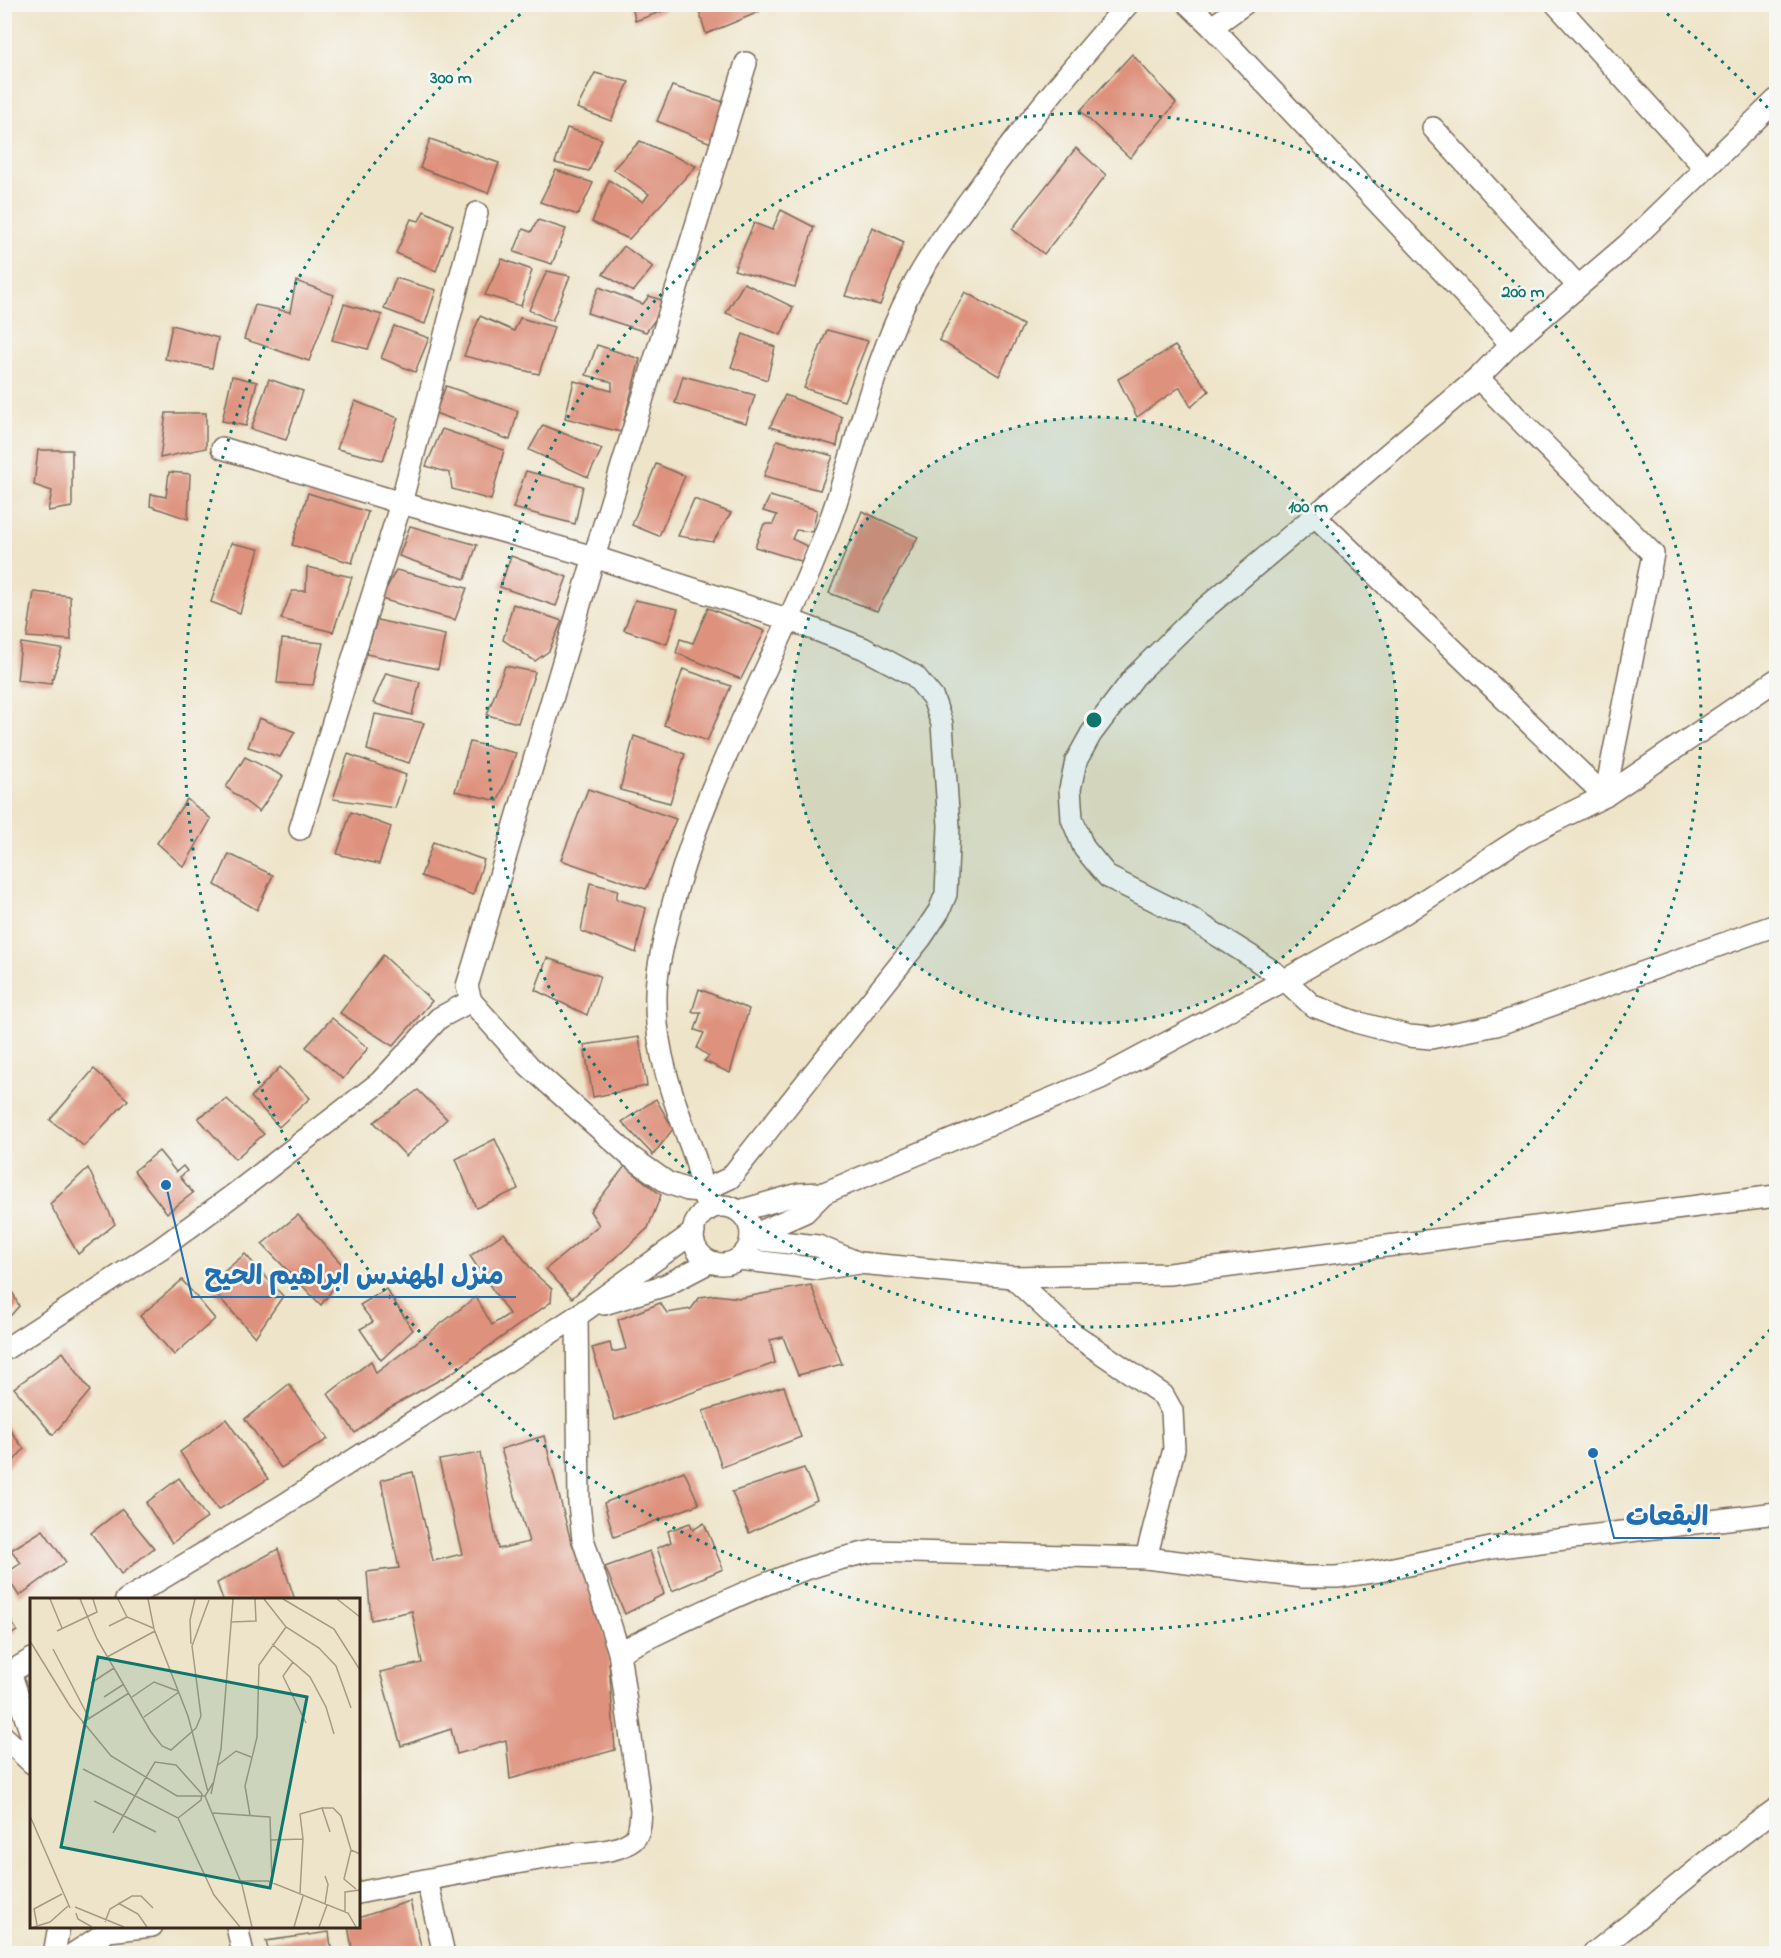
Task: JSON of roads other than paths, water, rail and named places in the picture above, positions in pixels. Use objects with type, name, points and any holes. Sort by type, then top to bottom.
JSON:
[{"type":"street","points":[[705,1200],[696,1163],[664,1069],[657,1035],[655,1000],[661,956],[678,879],[713,782],[790,620],[830,520],[889,340],[909,293],[944,235],[1011,144],[1070,70],[1128,4]]},
{"type":"street","points":[[1188,4],[1510,344]]},
{"type":"street","points":[[1212,27],[1244,4]]},
{"type":"street","points":[[1556,4],[1706,168]]},
{"type":"street","points":[[746,63],[594,557],[467,986],[471,1001],[529,1066],[631,1157],[668,1183],[705,1200],[739,1211],[799,1194],[824,1193],[1101,1078],[1285,980],[1406,912],[1524,836],[1605,796],[1776,680]]},
{"type":"street","points":[[1776,100],[1627,245],[1510,344],[1478,378],[1197,615],[1135,676],[1091,734],[1076,761],[1070,789],[1072,819],[1084,848],[1108,877],[1190,918],[1285,980],[1312,1006],[1408,1036],[1431,1038],[1497,1025],[1776,925]]},
{"type":"street","points":[[1433,128],[1578,286]]},
{"type":"street","points":[[300,829],[401,503],[477,213]]},
{"type":"street","points":[[1478,378],[1653,554],[1605,796]]},
{"type":"street","points":[[222,448],[401,503],[594,557],[790,620],[863,648],[905,670],[915,676],[933,698],[946,746],[949,826],[946,894],[939,911],[921,938],[730,1178],[705,1200],[693,1232],[697,1250],[710,1262]]},
{"type":"street","points":[[1315,516],[1605,796]]},
{"type":"street","points":[[4,1350],[160,1249],[236,1193],[380,1082],[439,1018],[471,1001]]},
{"type":"street","points":[[751,1237],[805,1212],[824,1193]]},
{"type":"street","points":[[739,1259],[819,1269],[859,1263],[1012,1277],[1169,1274],[1776,1196]]},
{"type":"street","points":[[583,1312],[666,1285],[710,1262],[728,1264],[739,1259],[748,1248],[751,1237],[748,1222],[739,1211]]},
{"type":"street","points":[[128,1598],[282,1506],[583,1312],[693,1232]]},
{"type":"street","points":[[751,1237],[818,1246],[859,1263]]},
{"type":"street","points":[[1012,1277],[1071,1333],[1162,1395],[1172,1411],[1174,1449],[1146,1558]]},
{"type":"street","points":[[360,1893],[609,1849],[626,1845],[635,1838],[641,1810],[619,1652],[583,1539],[579,1504],[583,1312]]},
{"type":"street","points":[[619,1652],[747,1592],[842,1557],[873,1551],[1146,1558],[1303,1577],[1336,1577],[1379,1571],[1491,1548],[1776,1514]]},
{"type":"street","points":[[30,1660],[7,1674],[30,1732]]},
{"type":"street","points":[[4,1737],[30,1760]]},
{"type":"street","points":[[1593,1953],[1715,1853],[1776,1809]]},
{"type":"street","points":[[427,1880],[444,1953]]},
{"type":"street","points":[[54,1953],[58,1928]]},
{"type":"street","points":[[73,1953],[104,1929],[120,1928]]},
{"type":"street","points":[[237,1928],[243,1953]]},
{"type":"place","name":"منزل المهندس ابراهيم الحيح","points":[[166,1185]]},
{"type":"place","name":"البقعات","points":[[1593,1453]]}]
